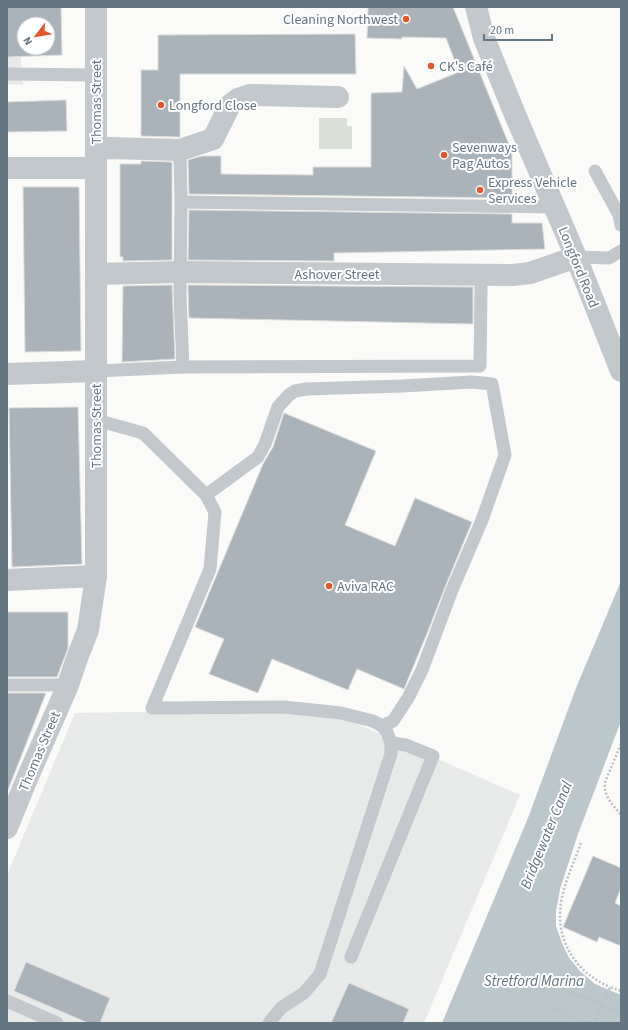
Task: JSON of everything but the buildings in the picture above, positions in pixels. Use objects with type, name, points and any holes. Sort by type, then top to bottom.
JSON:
[{"type":"street","name":"Thomas Street","points":[[7,828],[16,781],[68,686],[88,630],[96,576],[96,7]]},
{"type":"street","name":"Longford Road","points":[[476,7],[484,38],[576,257],[621,371]]},
{"type":"street","points":[[7,168],[96,158],[110,148],[180,150],[212,139],[230,105],[238,99],[250,95],[338,97]]},
{"type":"street","name":"Ashover Street","points":[[96,274],[180,272],[513,275],[530,273],[576,257]]},
{"type":"street","points":[[7,374],[96,371]]},
{"type":"street","points":[[7,576],[96,576]]},
{"type":"lane","points":[[7,74],[96,75]]},
{"type":"lane","points":[[180,150],[180,296],[183,367]]},
{"type":"lane","points":[[595,171],[620,219]]},
{"type":"lane","points":[[181,202],[555,207]]},
{"type":"lane","points":[[576,257],[609,258],[621,252]]},
{"type":"lane","points":[[96,371],[183,367],[480,366],[480,275]]},
{"type":"lane","points":[[206,495],[258,456],[265,444],[278,407],[295,391],[306,389],[472,382],[492,384],[505,455],[482,520],[452,590],[422,670],[408,698],[393,721],[382,726]]},
{"type":"lane","points":[[96,420],[143,433],[206,495],[215,512],[210,569],[152,708],[284,707],[341,713],[373,721],[382,726],[391,743],[391,754],[320,974],[304,993],[281,1008],[269,1023]]},
{"type":"lane","points":[[7,685],[68,686]]},
{"type":"lane","points":[[351,957],[433,756],[406,745],[391,743]]},
{"type":"lane","points":[[7,1001],[57,1023]]},
{"type":"path","points":[[621,744],[605,782],[604,788],[608,799],[621,815]]},
{"type":"path","points":[[581,843],[563,894],[560,909],[564,938],[570,953],[578,965],[599,982],[621,992]]},
{"type":"path","points":[[595,1023],[610,987]]},
{"type":"path","points":[[563,989],[621,1013]]},
{"type":"path","points":[[555,1009],[588,1023]]},
{"type":"shaded area","points":[[7,7],[17,7],[16,56],[21,56],[23,85],[7,84]]},
{"type":"shaded area","points":[[319,118],[347,118],[347,126],[352,126],[352,149],[319,149]]},
{"type":"shaded area","points":[[302,709],[339,716],[520,795],[424,1023],[7,1023],[7,875],[75,713]]},
{"type":"water","points":[[621,581],[621,721],[578,834],[560,889],[556,911],[556,926],[569,958],[580,971],[595,984],[621,995],[621,1023],[442,1023],[528,818],[576,688]]},
{"type":"place","name":"Cleaning Northwest","points":[[406,19]]},
{"type":"place","name":"CK's Café","points":[[431,66]]},
{"type":"place","name":"Longford Close","points":[[161,105]]},
{"type":"place","name":"Sevenways Pag Autos","points":[[444,155]]},
{"type":"place","name":"Express Vehicle Services","points":[[480,190]]},
{"type":"place","name":"Aviva RAC","points":[[329,586]]},
{"type":"water label","name":"Bridgewater Canal","points":[[546,835]]},
{"type":"water label","name":"Stretford Marina","points":[[534,981]]}]
